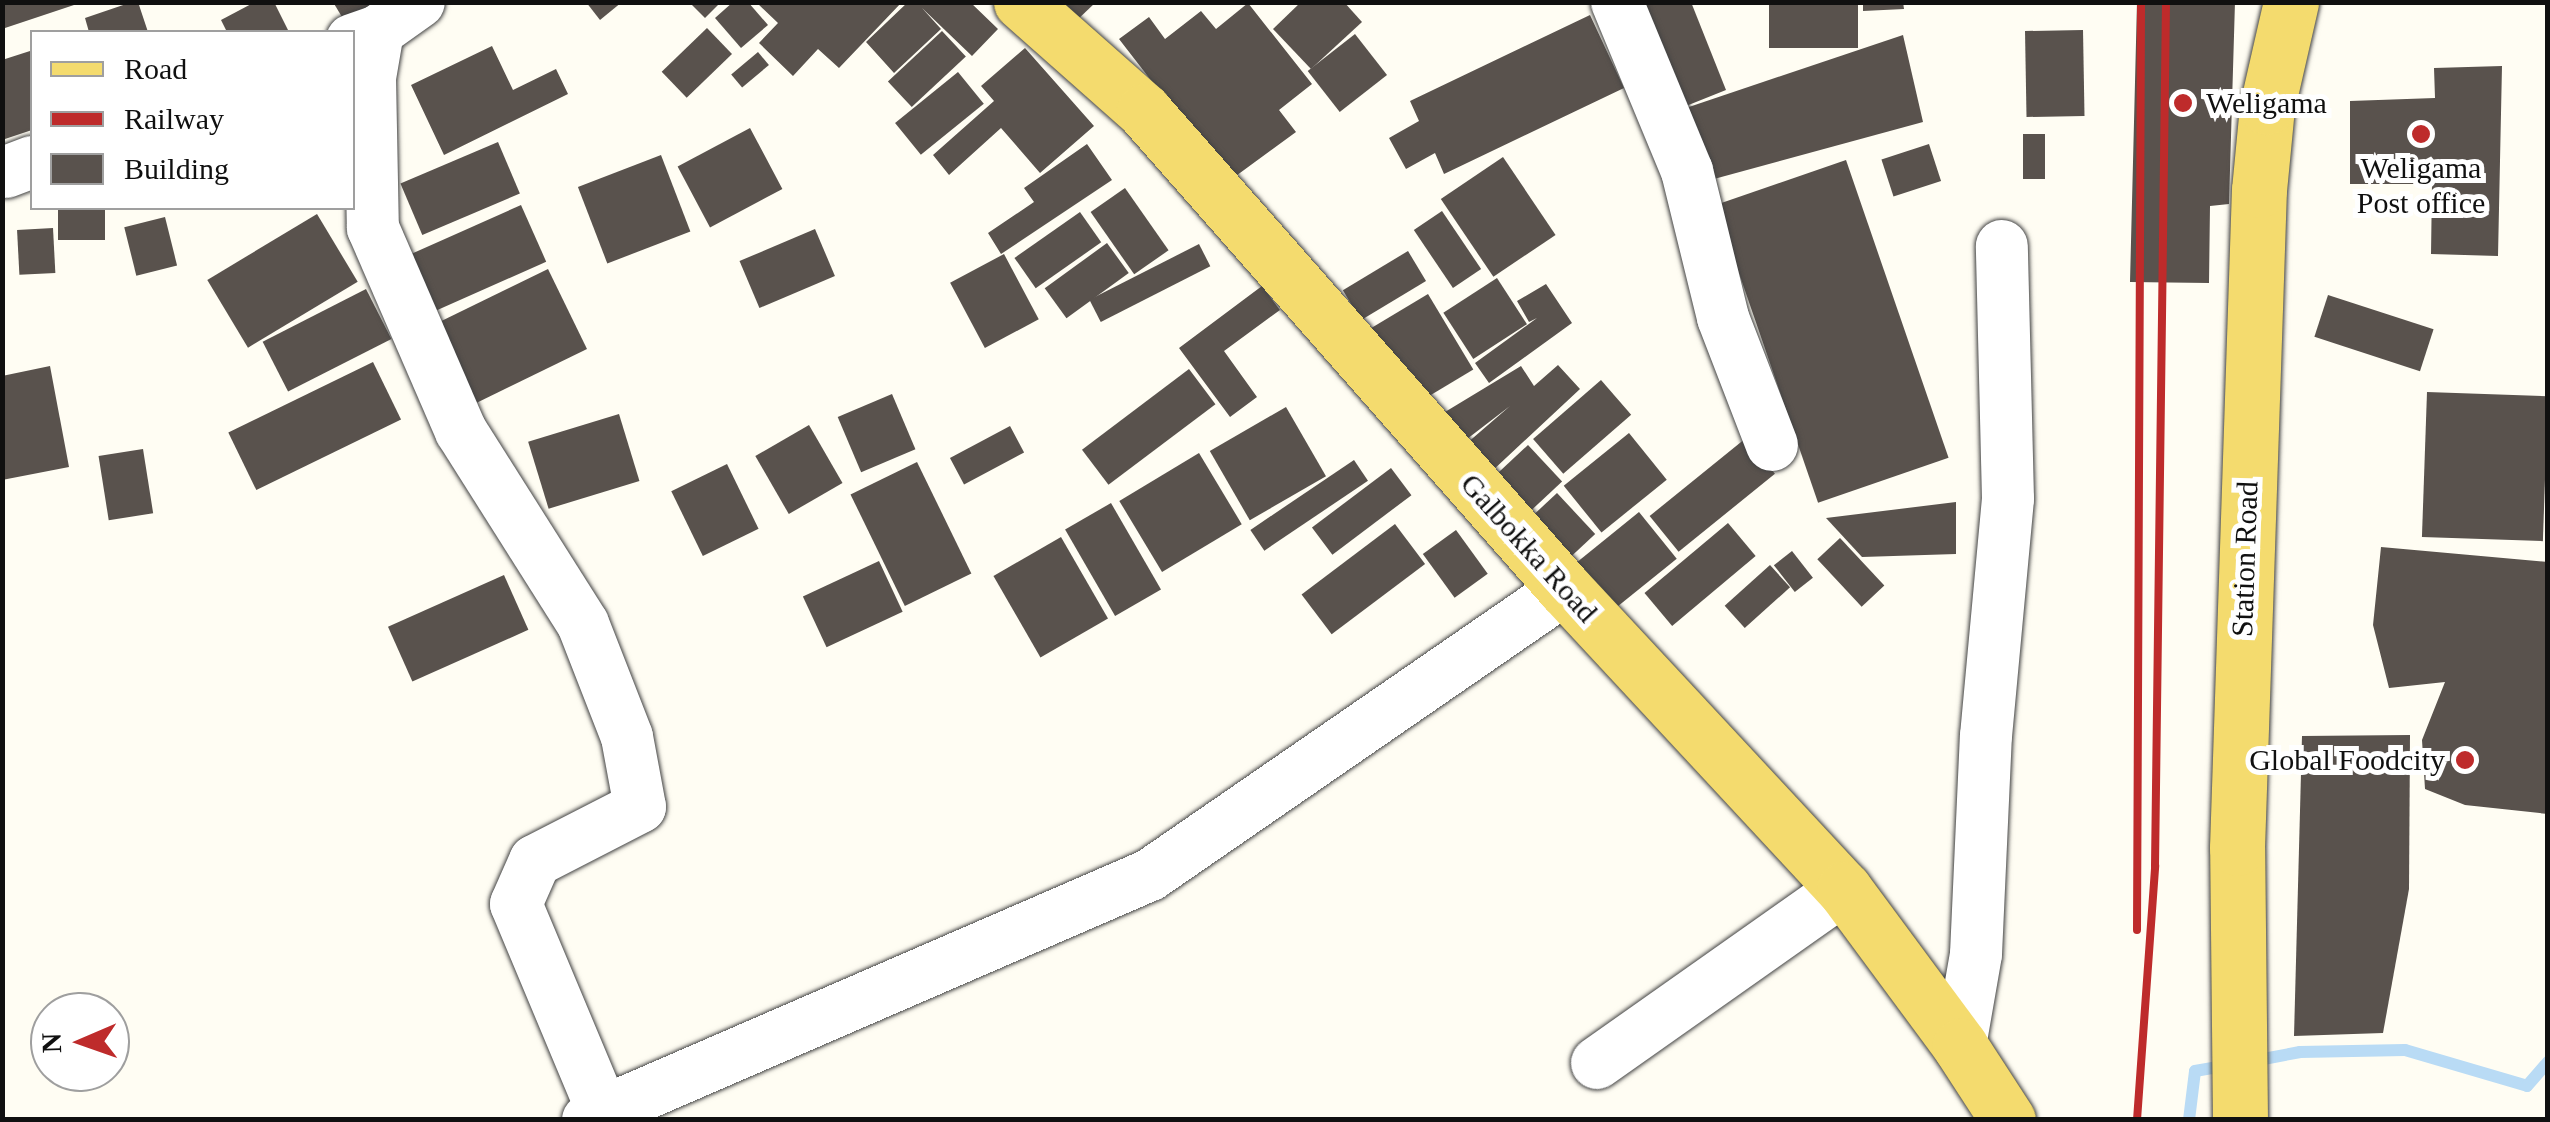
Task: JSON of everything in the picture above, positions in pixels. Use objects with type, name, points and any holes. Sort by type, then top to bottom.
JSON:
[{"type":"main road","name":"Galbokka Road","points":[[1021,2],[1144,111],[1565,589],[1844,889],[1960,1046],[2008,1120]]},
{"type":"main road","name":"Station Road","points":[[2240,1117],[2236,987],[2242,630],[2259,190],[2267,107],[2291,2]]},
{"type":"street","points":[[1617,2],[1687,171],[1723,318],[1772,445]]},
{"type":"street","points":[[383,24],[370,78],[373,228],[460,430],[583,624],[627,738],[640,807],[535,861],[516,904],[595,1116],[1150,875],[1565,589]]},
{"type":"street","points":[[1960,1046],[1976,954],[1986,736],[2008,500],[2002,246]]},
{"type":"street","points":[[1597,1064],[1844,889]]},
{"type":"building","points":[[2,2],[80,2],[80,3],[2,29]]},
{"type":"building","points":[[138,2],[147,30],[88,30],[85,18]]},
{"type":"building","points":[[255,2],[274,2],[288,30],[226,30],[221,20]]},
{"type":"building","points":[[333,2],[387,2],[348,27]]},
{"type":"building","points":[[586,2],[622,2],[600,20]]},
{"type":"building","points":[[689,2],[721,2],[705,18]]},
{"type":"building","points":[[733,2],[748,2],[768,25],[741,48],[715,18]]},
{"type":"building","points":[[756,2],[902,2],[839,68],[818,49],[793,76],[759,43],[778,23]]},
{"type":"building","points":[[908,2],[970,2],[998,29],[972,56],[922,8],[941,29],[894,73],[866,42]]},
{"type":"building","points":[[1054,2],[1096,2],[1074,23]]},
{"type":"building","points":[[1301,2],[1344,2],[1362,22],[1311,69],[1273,29]]},
{"type":"building","points":[[1638,2],[1691,2],[1726,90],[1671,112]]},
{"type":"building","points":[[1863,2],[1903,2],[1904,9],[1863,11]]},
{"type":"building","name":"Weligama","points":[[2137,2],[2235,2],[2229,204],[2210,206],[2209,283],[2130,282]]},
{"type":"building","points":[[1248,3],[1312,84],[1279,110],[1296,132],[1229,181],[1119,39],[1149,17],[1165,39],[1201,11],[1216,29]]},
{"type":"building","points":[[1769,5],[1858,5],[1858,48],[1769,48]]},
{"type":"building","points":[[1590,15],[1624,88],[1444,174],[1435,153],[1406,169],[1389,138],[1419,121],[1410,101]]},
{"type":"building","points":[[707,28],[732,54],[687,98],[662,72]]},
{"type":"building","points":[[2083,30],[2085,116],[2027,117],[2025,31]]},
{"type":"building","points":[[942,31],[966,57],[912,107],[888,81]]},
{"type":"building","points":[[1355,34],[1387,75],[1340,112],[1308,71]]},
{"type":"building","points":[[1903,35],[1923,122],[1703,182],[1683,109]]},
{"type":"building","points":[[492,46],[513,90],[556,69],[568,94],[444,155],[411,85]]},
{"type":"building","points":[[1025,48],[1094,126],[1040,173],[1001,128],[949,175],[933,155],[994,101],[981,86]]},
{"type":"building","points":[[30,51],[30,131],[2,140],[2,60]]},
{"type":"building","points":[[758,52],[769,65],[742,88],[731,74]]},
{"type":"building","points":[[2502,66],[2498,256],[2431,254],[2432,184],[2350,184],[2350,101],[2435,98],[2434,68]]},
{"type":"building","points":[[958,72],[984,104],[921,155],[895,123]]},
{"type":"building","points":[[750,128],[782,189],[710,227],[678,166]]},
{"type":"building","points":[[2023,134],[2045,134],[2045,179],[2023,179]]},
{"type":"building","points":[[498,142],[520,194],[422,235],[400,183]]},
{"type":"building","points":[[1087,144],[1112,180],[1001,254],[988,233],[1034,202],[1024,188]]},
{"type":"building","points":[[1929,144],[1941,181],[1893,197],[1881,159]]},
{"type":"building","points":[[661,155],[690,232],[607,263],[578,187]]},
{"type":"building","points":[[1503,157],[1556,235],[1493,277],[1441,199]]},
{"type":"building","points":[[1846,160],[1949,458],[1818,503],[1716,205]]},
{"type":"building","points":[[1125,188],[1169,250],[1134,274],[1091,212]]},
{"type":"building","points":[[521,205],[546,262],[433,312],[408,255]]},
{"type":"building","points":[[58,210],[105,210],[105,240],[58,240]]},
{"type":"building","points":[[1442,211],[1481,269],[1453,288],[1414,230]]},
{"type":"building","points":[[1080,212],[1101,242],[1036,288],[1014,258]]},
{"type":"building","points":[[317,214],[358,282],[248,348],[207,280]]},
{"type":"building","points":[[165,217],[177,266],[136,276],[124,227]]},
{"type":"building","points":[[53,228],[55,273],[19,275],[17,230]]},
{"type":"building","points":[[815,229],[835,276],[759,308],[740,261]]},
{"type":"building","points":[[1107,243],[1129,273],[1066,318],[1045,288]]},
{"type":"building","points":[[1199,244],[1210,266],[1101,322],[1089,300]]},
{"type":"building","points":[[1408,251],[1426,281],[1361,320],[1343,290]]},
{"type":"building","points":[[1004,254],[1039,319],[985,348],[950,283]]},
{"type":"building","points":[[548,269],[587,349],[470,406],[431,326]]},
{"type":"building","points":[[1497,278],[1527,324],[1473,359],[1443,313]]},
{"type":"building","points":[[1546,284],[1572,323],[1489,383],[1475,363],[1537,318],[1529,322],[1517,301]]},
{"type":"building","points":[[1262,286],[1280,310],[1224,351],[1257,397],[1230,417],[1179,348]]},
{"type":"building","points":[[366,289],[391,339],[288,392],[263,342]]},
{"type":"building","points":[[1428,294],[1473,369],[1412,406],[1367,331]]},
{"type":"building","points":[[2328,295],[2434,329],[2420,371],[2314,337]]},
{"type":"building","points":[[373,362],[401,420],[256,490],[228,433]]},
{"type":"building","points":[[1558,365],[1580,389],[1491,472],[1466,444],[1510,406],[1467,439],[1445,412],[1521,366],[1534,386]]},
{"type":"building","points":[[50,366],[69,467],[2,480],[2,376]]},
{"type":"building","points":[[1189,369],[1215,404],[1108,485],[1082,450]]},
{"type":"building","points":[[1601,380],[1631,415],[1563,474],[1533,439]]},
{"type":"building","points":[[2427,392],[2548,396],[2543,541],[2422,537]]},
{"type":"building","points":[[892,394],[915,449],[861,472],[838,417]]},
{"type":"building","points":[[1286,407],[1326,476],[1250,520],[1210,451]]},
{"type":"building","points":[[619,414],[639,481],[549,509],[528,442]]},
{"type":"building","points":[[809,425],[842,483],[789,514],[755,456]]},
{"type":"building","points":[[1010,426],[1024,452],[964,484],[950,458]]},
{"type":"building","points":[[1629,433],[1667,480],[1601,532],[1564,486]]},
{"type":"building","points":[[1746,438],[1775,474],[1679,552],[1650,516]]},
{"type":"building","points":[[1528,445],[1562,482],[1531,511],[1497,474]]},
{"type":"building","points":[[143,449],[153,513],[109,520],[99,456]]},
{"type":"building","points":[[1199,453],[1242,524],[1162,572],[1119,501]]},
{"type":"building","points":[[1354,460],[1368,481],[1264,551],[1250,530]]},
{"type":"building","points":[[917,462],[971,573],[905,606],[850,494]]},
{"type":"building","points":[[727,464],[759,529],[703,556],[671,491]]},
{"type":"building","points":[[1391,468],[1411,495],[1332,555],[1312,528]]},
{"type":"building","points":[[1557,493],[1595,534],[1565,562],[1527,521]]},
{"type":"building","points":[[1956,502],[1956,554],[1862,557],[1826,518]]},
{"type":"building","points":[[1111,503],[1161,590],[1115,616],[1065,530]]},
{"type":"building","points":[[1639,512],[1677,559],[1611,612],[1573,565]]},
{"type":"building","points":[[1728,523],[1756,556],[1672,626],[1645,593]]},
{"type":"building","points":[[1395,524],[1425,564],[1332,634],[1302,594]]},
{"type":"building","points":[[1456,530],[1488,574],[1455,598],[1423,554]]},
{"type":"building","points":[[1061,537],[1108,618],[1040,657],[993,576]]},
{"type":"building","points":[[1840,538],[1884,586],[1862,607],[1817,559]]},
{"type":"building","points":[[2381,547],[2548,562],[2548,814],[2465,805],[2425,789],[2422,740],[2445,682],[2389,688],[2373,625]]},
{"type":"building","points":[[1792,551],[1813,578],[1795,592],[1774,565]]},
{"type":"building","points":[[879,561],[903,612],[827,647],[803,596]]},
{"type":"building","points":[[1770,565],[1790,587],[1745,628],[1725,606]]},
{"type":"building","points":[[504,575],[528,630],[412,681],[388,627]]},
{"type":"building","points":[[2410,735],[2409,889],[2383,1033],[2294,1036],[2302,736]]},
{"type":"waterway","points":[[2253,1061],[2300,1052],[2405,1050],[2527,1086],[2548,1062]]},
{"type":"waterway","points":[[2189,1120],[2195,1071],[2228,1065]]},
{"type":"railway","points":[[2137,930],[2141,2]]},
{"type":"railway","points":[[2137,1120],[2155,866],[2166,2]]},
{"type":"place","name":"Weligama","points":[[2183,103]]},
{"type":"place","name":"Weligama Post office","points":[[2421,134]]},
{"type":"place","name":"Global Foodcity","points":[[2465,760]]}]
